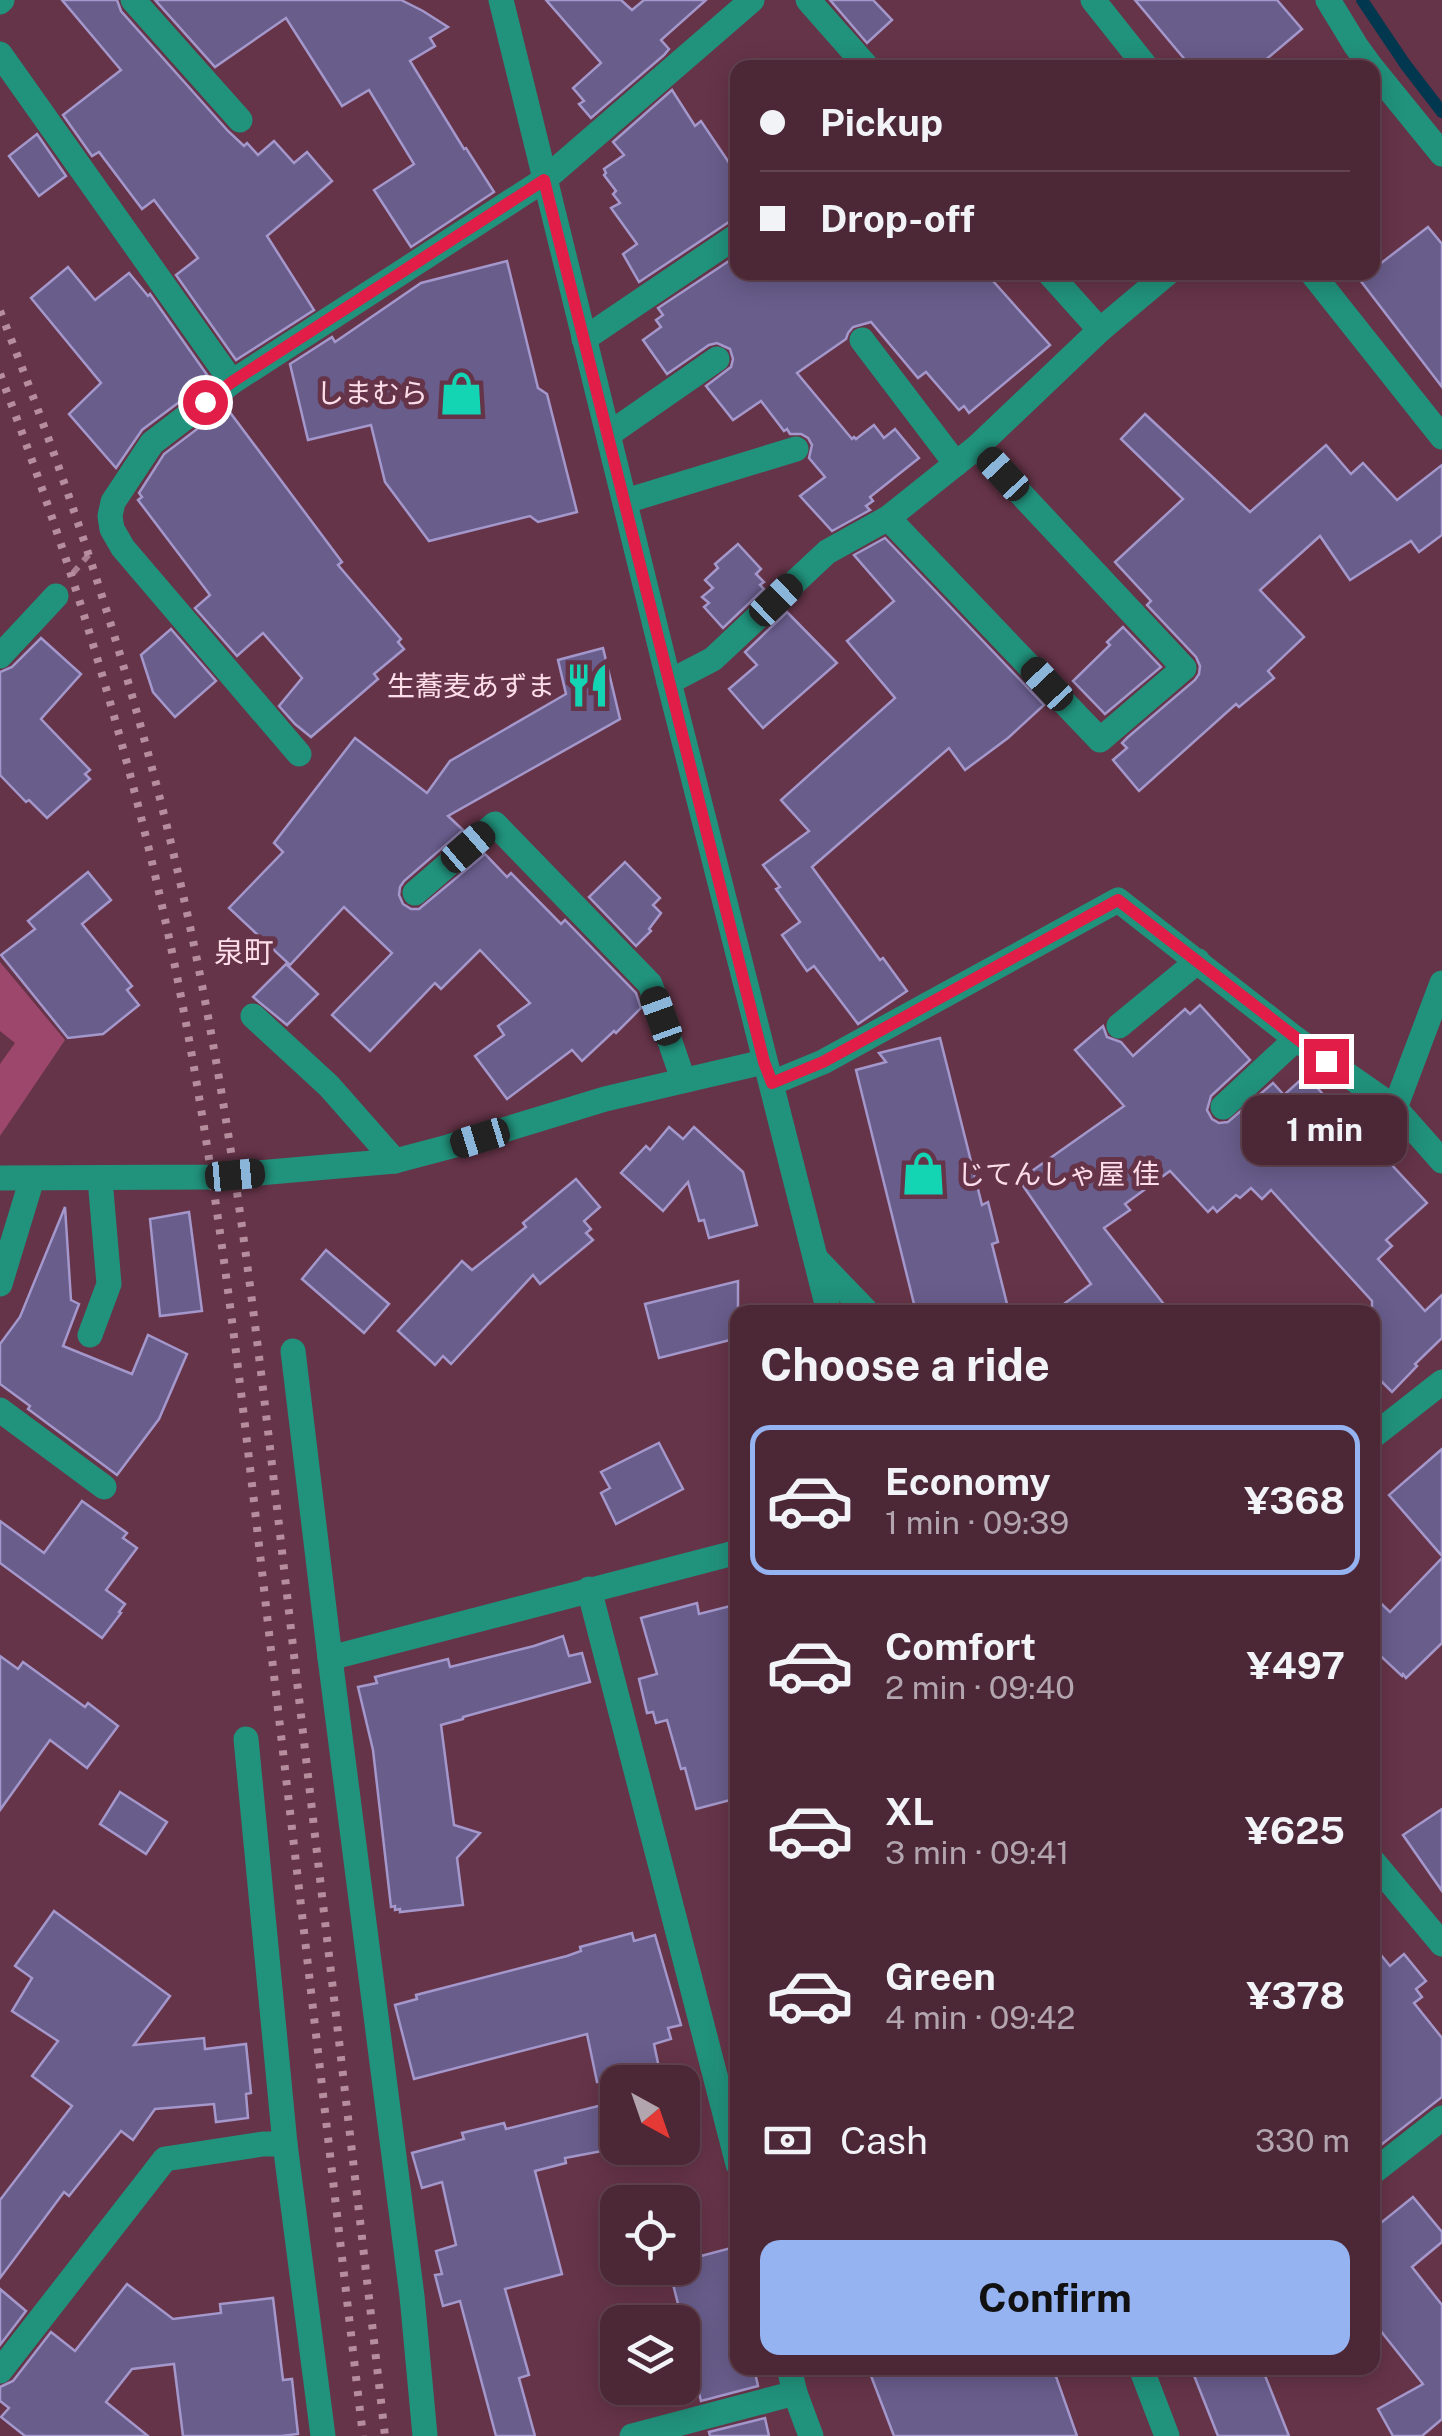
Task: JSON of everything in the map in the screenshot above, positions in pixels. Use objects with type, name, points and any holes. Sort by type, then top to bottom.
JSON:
[{"type":"street","points":[[133,0],[240,120]]},
{"type":"street","points":[[501,0],[827,1305]]},
{"type":"street","points":[[299,754],[123,548],[112,529],[113,502],[152,443],[232,382],[544,180],[752,0]]},
{"type":"street","points":[[808,0],[861,60]]},
{"type":"street","points":[[1093,0],[1141,60]]},
{"type":"street","points":[[1328,0],[1364,60]]},
{"type":"street","points":[[0,54],[232,382]]},
{"type":"street","points":[[1380,84],[1442,154]]},
{"type":"street","points":[[584,339],[730,240]]},
{"type":"street","points":[[1055,280],[1100,330]]},
{"type":"street","points":[[669,682],[714,659],[826,552],[888,518],[977,447],[1159,280]]},
{"type":"street","points":[[1317,280],[1442,437]]},
{"type":"street","points":[[862,340],[956,464]]},
{"type":"street","points":[[608,434],[717,359]]},
{"type":"street","points":[[888,518],[1100,740],[1184,668],[977,447]]},
{"type":"street","points":[[626,501],[796,449]]},
{"type":"street","points":[[0,656],[56,596]]},
{"type":"street","points":[[415,894],[495,824],[650,984],[684,1079]]},
{"type":"street","points":[[0,1178],[212,1177],[395,1161],[684,1079],[768,1072],[823,1062],[1118,900],[1296,1040],[1395,1108],[1442,1161]]},
{"type":"street","points":[[1119,1026],[1198,961]]},
{"type":"street","points":[[1395,1108],[1442,983]]},
{"type":"street","points":[[253,1016],[329,1086],[395,1161]]},
{"type":"street","points":[[1223,1107],[1296,1040]]},
{"type":"street","points":[[90,1335],[110,1284],[100,1178]]},
{"type":"street","points":[[0,1284],[32,1179]]},
{"type":"street","points":[[814,1258],[860,1305]]},
{"type":"street","points":[[292,1351],[412,2296],[425,2436]]},
{"type":"street","points":[[1380,1430],[1442,1382]]},
{"type":"street","points":[[0,1410],[104,1487]]},
{"type":"street","points":[[330,1658],[730,1554]]},
{"type":"street","points":[[589,1589],[730,2133]]},
{"type":"street","points":[[246,1738],[285,2144],[323,2436]]},
{"type":"street","points":[[1380,1870],[1442,1944]]},
{"type":"street","points":[[1380,2167],[1442,2118]]},
{"type":"street","points":[[0,2371],[166,2159],[285,2144]]},
{"type":"street","points":[[791,2375],[811,2436]]},
{"type":"street","points":[[1144,2375],[1166,2436]]},
{"type":"street","points":[[632,2436],[795,2393]]},
{"type":"path","points":[[56,596],[112,529]]},
{"type":"shaded area","points":[[0,962],[65,1040],[0,1136],[0,1064],[15,1043],[0,1031]]},
{"type":"building","points":[[62,0],[117,0],[121,11],[244,146],[247,143],[258,155],[274,141],[294,163],[307,152],[332,181],[267,236],[314,310],[236,360],[176,275],[198,258],[154,200],[142,209],[99,152],[92,156],[63,115],[121,70]]},
{"type":"building","points":[[155,0],[401,0],[423,11],[448,27],[430,38],[435,46],[410,61],[494,192],[411,247],[374,190],[414,164],[369,90],[342,106],[286,18],[215,67]]},
{"type":"building","points":[[546,0],[621,0],[632,10],[644,0],[706,0],[661,40],[669,49],[664,55],[591,118],[579,104],[584,101],[573,88],[601,63]]},
{"type":"building","points":[[830,0],[873,0],[892,20],[867,43]]},
{"type":"building","points":[[1135,0],[1277,0],[1302,29],[1265,60],[1185,60]]},
{"type":"building","points":[[672,90],[695,126],[701,121],[730,164],[730,222],[639,282],[623,254],[637,244],[611,208],[620,203],[604,175],[604,169],[624,155],[613,142]]},
{"type":"building","points":[[37,134],[66,176],[39,196],[9,156]]},
{"type":"building","points":[[1428,227],[1442,244],[1442,387],[1360,280],[1380,280],[1380,264]]},
{"type":"building","points":[[730,260],[730,280],[992,280],[1050,345],[969,413],[964,406],[959,410],[926,372],[918,378],[871,322],[853,327],[846,339],[797,373],[852,439],[874,425],[884,438],[895,429],[919,458],[870,497],[873,501],[866,506],[870,510],[832,531],[800,496],[825,477],[809,458],[812,445],[808,438],[784,431],[761,401],[733,420],[706,386],[731,367],[730,349],[717,343],[667,374],[643,340],[661,327],[656,320],[663,315],[658,308]]},
{"type":"building","points":[[507,261],[538,388],[547,394],[577,512],[538,522],[530,516],[429,541],[385,482],[371,425],[308,440],[290,364],[332,337],[335,342],[421,283]]},
{"type":"building","points":[[68,267],[95,300],[129,273],[150,294],[210,379],[142,430],[116,468],[69,414],[101,383],[31,298]]},
{"type":"building","points":[[226,407],[342,562],[338,565],[401,639],[398,642],[404,649],[374,674],[378,679],[311,737],[279,706],[302,678],[263,633],[237,656],[195,608],[210,595],[138,500],[164,454]]},
{"type":"building","points":[[1145,414],[1250,512],[1326,445],[1351,474],[1363,463],[1397,500],[1442,465],[1442,535],[1419,552],[1411,541],[1350,580],[1320,536],[1260,590],[1304,637],[1268,671],[1274,678],[1239,707],[1236,704],[1139,791],[1113,760],[1127,748],[1122,743],[1128,737],[1195,680],[1200,666],[1147,605],[1151,601],[1115,562],[1183,499],[1121,439]]},
{"type":"building","points":[[885,538],[1044,705],[965,770],[949,748],[812,867],[907,991],[858,1024],[814,966],[807,971],[782,935],[800,922],[763,865],[809,831],[781,800],[895,698],[847,641],[894,601],[854,555]]},
{"type":"building","points":[[738,544],[761,569],[756,574],[764,582],[760,585],[764,589],[723,628],[704,607],[709,603],[702,597],[713,588],[705,580],[718,568],[715,564]]},
{"type":"building","points":[[787,612],[837,663],[763,728],[729,689],[757,665],[745,652]]},
{"type":"building","points":[[1123,627],[1161,667],[1105,714],[1073,681]]},
{"type":"building","points":[[171,629],[216,681],[175,717],[153,692],[141,655]]},
{"type":"building","points":[[41,638],[81,674],[41,719],[90,770],[85,774],[90,779],[47,818],[0,775],[0,672],[12,667]]},
{"type":"building","points":[[603,648],[620,719],[448,816],[463,830],[404,881],[399,895],[403,904],[419,909],[485,854],[507,877],[511,873],[561,924],[565,920],[636,993],[641,1008],[582,1061],[572,1050],[507,1099],[475,1056],[504,1035],[498,1026],[530,1003],[480,950],[441,989],[435,983],[370,1051],[332,1015],[392,953],[344,907],[290,965],[229,908],[283,852],[274,843],[355,738],[427,793],[450,761],[566,694],[558,660]]},
{"type":"building","points":[[625,862],[660,898],[653,905],[661,913],[636,946],[589,897]]},
{"type":"building","points":[[88,872],[111,900],[82,924],[132,986],[127,990],[139,1005],[103,1034],[68,1038],[1,955],[35,929],[28,921]]},
{"type":"building","points":[[286,964],[318,994],[287,1025],[253,997]]},
{"type":"building","points":[[1200,1005],[1250,1060],[1211,1096],[1207,1110],[1212,1119],[1228,1122],[1273,1083],[1284,1095],[1306,1075],[1374,1152],[1377,1149],[1427,1203],[1386,1240],[1392,1246],[1378,1259],[1425,1311],[1442,1295],[1442,1338],[1392,1392],[1380,1380],[1380,1305],[1372,1305],[1271,1190],[1262,1199],[1251,1188],[1217,1212],[1213,1207],[1208,1212],[1170,1171],[1125,1204],[1130,1210],[1104,1228],[1164,1305],[1062,1305],[1091,1284],[1019,1180],[1124,1106],[1075,1050],[1103,1026],[1107,1037],[1121,1042],[1133,1056],[1185,1009],[1190,1014]]},
{"type":"building","points":[[940,1038],[982,1205],[988,1202],[998,1242],[992,1244],[1007,1305],[914,1305],[856,1070],[886,1062],[879,1053]]},
{"type":"building","points":[[669,1127],[683,1139],[694,1127],[743,1172],[757,1225],[709,1238],[704,1220],[699,1221],[688,1182],[663,1211],[621,1173],[646,1146],[650,1150]]},
{"type":"building","points":[[576,1179],[600,1207],[584,1221],[591,1229],[586,1233],[593,1240],[540,1284],[533,1275],[451,1364],[443,1356],[435,1365],[398,1331],[462,1261],[472,1270],[526,1227],[523,1223]]},
{"type":"building","points":[[65,1207],[71,1300],[79,1304],[63,1346],[132,1374],[148,1335],[187,1354],[159,1419],[117,1475],[0,1384],[0,1344],[20,1317]]},
{"type":"building","points":[[189,1212],[202,1311],[160,1316],[150,1219]]},
{"type":"building","points":[[326,1250],[389,1304],[364,1333],[302,1279]]},
{"type":"building","points":[[738,1281],[738,1305],[730,1305],[730,1340],[659,1358],[645,1304]]},
{"type":"building","points":[[659,1443],[683,1489],[616,1524],[601,1493],[610,1488],[601,1472]]},
{"type":"building","points":[[1442,1449],[1442,1556],[1389,1495]]},
{"type":"building","points":[[82,1501],[127,1533],[123,1538],[137,1548],[106,1590],[125,1604],[102,1638],[0,1563],[0,1521],[44,1553]]},
{"type":"building","points":[[1442,1558],[1442,1643],[1406,1678],[1380,1655],[1380,1603],[1390,1612]]},
{"type":"building","points":[[697,1603],[699,1614],[730,1606],[730,1800],[696,1809],[667,1720],[656,1723],[653,1712],[647,1713],[639,1679],[657,1674],[641,1618]]},
{"type":"building","points":[[563,1636],[569,1656],[582,1653],[590,1682],[441,1725],[454,1825],[480,1833],[457,1858],[463,1905],[395,1910],[395,1906],[391,1907],[373,1750],[358,1687],[377,1683],[375,1677],[448,1659],[450,1667]]},
{"type":"building","points":[[0,1656],[18,1669],[23,1662],[118,1726],[87,1768],[50,1740],[0,1810]]},
{"type":"building","points":[[120,1792],[167,1822],[146,1854],[100,1824]]},
{"type":"building","points":[[1442,1809],[1442,1891],[1403,1835]]},
{"type":"building","points":[[54,1911],[170,1996],[134,2045],[204,2038],[205,2049],[246,2044],[251,2093],[246,2094],[248,2118],[216,2122],[214,2104],[155,2109],[133,2140],[121,2131],[69,2196],[64,2192],[0,2278],[0,2200],[72,2106],[32,2076],[58,2041],[12,2011],[32,1978],[15,1966]]},
{"type":"building","points":[[632,1933],[634,1941],[655,1935],[681,2025],[668,2028],[671,2039],[654,2044],[658,2065],[600,2065],[597,2082],[587,2034],[414,2079],[395,2005],[417,1999],[416,1995],[567,1956],[581,1951],[580,1947]]},
{"type":"building","points":[[1380,1954],[1390,1966],[1404,1954],[1426,1981],[1416,1989],[1422,1997],[1414,2003],[1442,2038],[1442,2097],[1380,2146]]},
{"type":"building","points":[[600,2106],[600,2151],[565,2158],[566,2163],[535,2171],[562,2274],[505,2289],[529,2375],[519,2378],[535,2436],[496,2436],[460,2301],[443,2306],[435,2275],[442,2274],[436,2251],[456,2245],[442,2182],[422,2188],[412,2153],[464,2139],[462,2133],[504,2123],[506,2129]]},
{"type":"building","points":[[1413,2197],[1442,2232],[1442,2242],[1412,2267],[1442,2305],[1442,2419],[1422,2436],[1393,2436],[1378,2409],[1423,2384],[1380,2330],[1380,2224]]},
{"type":"building","points":[[730,2248],[730,2375],[756,2375],[758,2386],[701,2401],[700,2305],[678,2305],[673,2285],[700,2285],[700,2256]]},
{"type":"building","points":[[127,2284],[173,2319],[221,2313],[220,2304],[273,2298],[283,2380],[292,2379],[298,2434],[183,2436],[174,2364],[132,2369],[106,2402],[148,2436],[25,2436],[1,2417],[9,2408],[0,2401],[0,2387],[13,2381],[51,2332],[75,2351]]},
{"type":"building","points":[[0,2289],[26,2311],[0,2345]]},
{"type":"building","points":[[871,2375],[1055,2375],[1077,2436],[894,2436]]},
{"type":"building","points":[[1194,2375],[1265,2375],[1289,2436],[1218,2436]]},
{"type":"building","points":[[765,2418],[769,2436],[710,2436],[709,2432]]},
{"type":"waterway","points":[[1362,0],[1442,112]]},
{"type":"railway","points":[[0,311],[75,514],[119,651],[175,860],[213,1044],[255,1323],[385,2436]]},
{"type":"railway","points":[[0,374],[56,528],[127,763],[166,922],[197,1082],[243,1406],[363,2436]]},
{"type":"place","name":"しまむら","points":[[461,393]]},
{"type":"place","name":"生蕎麦あずま","points":[[588,686]]},
{"type":"place","name":"じてんしゃ屋 佳","points":[[924,1174]]},
{"type":"district","name":"泉町","points":[[244,953]]},
{"type":"route","points":[[205,402],[544,180],[772,1083],[823,1062],[1118,900],[1326,1061]]}]
